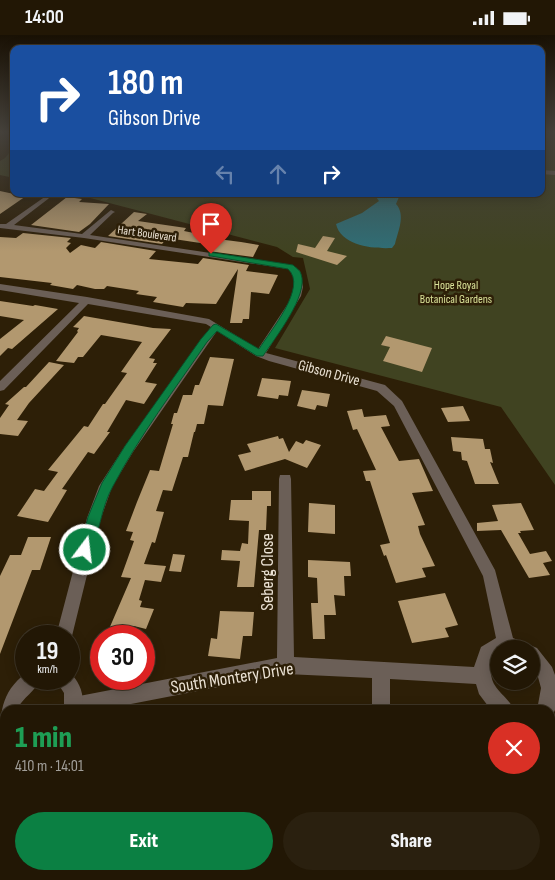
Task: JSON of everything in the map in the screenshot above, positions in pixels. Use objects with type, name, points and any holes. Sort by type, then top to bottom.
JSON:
[{"type":"street","points":[[3,227],[46,198]]},
{"type":"street","points":[[84,236],[111,212]]},
{"type":"street","name":"Hart Boulevard","points":[[3,227],[84,236],[291,267],[297,273],[299,281],[297,296],[260,354]]},
{"type":"street","name":"Gibson Drive","points":[[0,287],[87,300],[209,322],[260,354],[381,388],[398,404],[490,575],[512,640]]},
{"type":"street","points":[[0,387],[87,300]]},
{"type":"street","points":[[67,625],[94,517],[106,486],[129,449],[204,341],[216,327]]},
{"type":"street","name":"Seberg Close","points":[[285,479],[286,665]]},
{"type":"street","points":[[490,650],[481,665],[481,675],[484,687],[500,705]]},
{"type":"street","points":[[540,664],[553,682],[553,693],[549,705]]},
{"type":"street","name":"South Montery Drive","points":[[89,705],[286,665],[481,675]]},
{"type":"street","points":[[381,671],[381,705]]},
{"type":"street","points":[[7,705],[18,690]]},
{"type":"street","points":[[72,690],[74,705]]},
{"type":"green space","points":[[0,172],[10,172],[10,177],[0,175]]},
{"type":"green space","name":"Hope Royal Botanical Gardens","points":[[545,172],[555,172],[555,485],[501,407],[275,348],[310,289],[303,258],[293,257],[277,247],[86,197],[545,197]]},
{"type":"water","points":[[376,197],[399,197],[396,204],[401,218],[395,244],[392,248],[359,245],[344,237],[336,224],[362,213],[379,201]]},
{"type":"building","points":[[0,191],[10,193],[10,197],[25,197],[0,214]]},
{"type":"building","points":[[67,197],[82,199],[79,202],[109,204],[90,224],[79,232],[31,225]]},
{"type":"building","points":[[134,212],[147,214],[138,221],[186,228],[184,231],[209,236],[207,244],[167,238],[162,244],[108,236]]},
{"type":"building","points":[[23,233],[71,238],[67,242],[71,243],[66,248],[70,253],[81,245],[95,248],[101,242],[156,251],[149,259],[198,264],[203,258],[249,265],[246,271],[278,275],[269,294],[251,292],[249,319],[243,319],[242,323],[230,323],[238,269],[216,304],[186,303],[183,307],[153,302],[157,297],[136,294],[139,291],[107,286],[104,289],[95,289],[77,285],[73,289],[50,285],[52,283],[0,277],[0,237],[16,238]]},
{"type":"building","points":[[323,236],[335,238],[327,251],[347,256],[337,265],[296,252],[298,244],[315,248]]},
{"type":"building","points":[[218,239],[259,245],[253,257],[208,251]]},
{"type":"building","points":[[0,301],[58,309],[12,349],[8,348],[0,356],[0,339],[24,320],[0,316]]},
{"type":"building","points":[[84,316],[153,328],[171,329],[149,358],[155,359],[153,363],[157,363],[145,382],[157,384],[144,404],[126,400],[107,432],[110,432],[94,454],[88,452],[62,489],[67,490],[48,522],[17,516],[35,489],[44,491],[58,472],[48,470],[84,426],[88,427],[103,404],[105,404],[127,373],[121,372],[142,342],[101,335],[83,357],[78,357],[74,363],[56,361],[78,332],[79,328],[73,327]]},
{"type":"building","points":[[386,336],[432,348],[422,372],[383,361],[390,347],[381,345]]},
{"type":"building","points":[[210,357],[234,359],[223,406],[208,405],[204,424],[197,424],[188,457],[183,457],[172,491],[163,490],[156,511],[164,512],[155,543],[152,542],[144,564],[166,566],[161,582],[145,580],[139,600],[142,601],[140,607],[154,609],[148,625],[111,625],[131,578],[121,577],[134,541],[130,540],[133,532],[126,531],[150,470],[159,471],[173,424],[171,424],[174,413],[177,413],[183,395],[192,395],[195,385],[199,385]]},
{"type":"building","points":[[49,362],[64,365],[29,403],[17,420],[28,421],[18,436],[0,434],[0,418],[9,405],[5,404],[26,387]]},
{"type":"building","points":[[262,378],[291,381],[288,396],[279,395],[278,399],[257,396]]},
{"type":"building","points":[[302,390],[330,394],[327,407],[317,405],[315,410],[297,406]]},
{"type":"building","points":[[463,406],[470,421],[448,422],[441,408]]},
{"type":"building","points":[[362,409],[364,417],[386,415],[390,426],[381,427],[399,461],[419,459],[433,491],[412,493],[425,525],[418,526],[420,534],[435,566],[422,568],[426,577],[396,583],[386,555],[384,556],[380,545],[390,543],[370,481],[366,481],[363,471],[376,470],[357,429],[353,430],[347,411]]},
{"type":"building","points":[[278,436],[279,439],[283,438],[289,452],[296,441],[303,444],[306,440],[321,445],[307,468],[285,459],[245,471],[238,455],[251,452],[247,444]]},
{"type":"building","points":[[451,437],[483,439],[485,449],[490,449],[493,463],[490,462],[499,484],[475,484],[467,461],[462,460],[461,452],[453,451]]},
{"type":"building","points":[[252,491],[271,491],[271,506],[267,506],[266,530],[259,530],[254,587],[237,587],[240,561],[221,560],[222,550],[240,551],[242,543],[248,544],[249,521],[229,520],[231,500],[252,500]]},
{"type":"building","points":[[309,503],[335,505],[335,534],[308,532]]},
{"type":"building","points":[[521,503],[534,530],[520,531],[521,533],[518,533],[530,554],[546,551],[552,561],[543,563],[550,575],[529,578],[501,530],[477,531],[477,523],[498,521],[492,505]]},
{"type":"building","points":[[28,537],[51,537],[40,570],[32,570],[0,654],[0,576],[10,555],[21,555]]},
{"type":"building","points":[[173,554],[185,555],[181,572],[169,571]]},
{"type":"building","points":[[308,560],[350,562],[351,576],[344,576],[345,596],[334,595],[336,615],[324,615],[325,639],[313,639],[311,603],[318,603],[317,578],[308,577]]},
{"type":"building","points":[[445,593],[458,625],[445,628],[449,637],[412,643],[398,601]]},
{"type":"building","points":[[220,611],[254,612],[252,636],[243,636],[240,659],[208,656],[211,638],[217,639]]},
{"type":"route","points":[[85,550],[94,517],[106,486],[129,449],[204,341],[216,327],[260,354],[297,296],[299,281],[295,269],[291,267],[211,254]]}]
